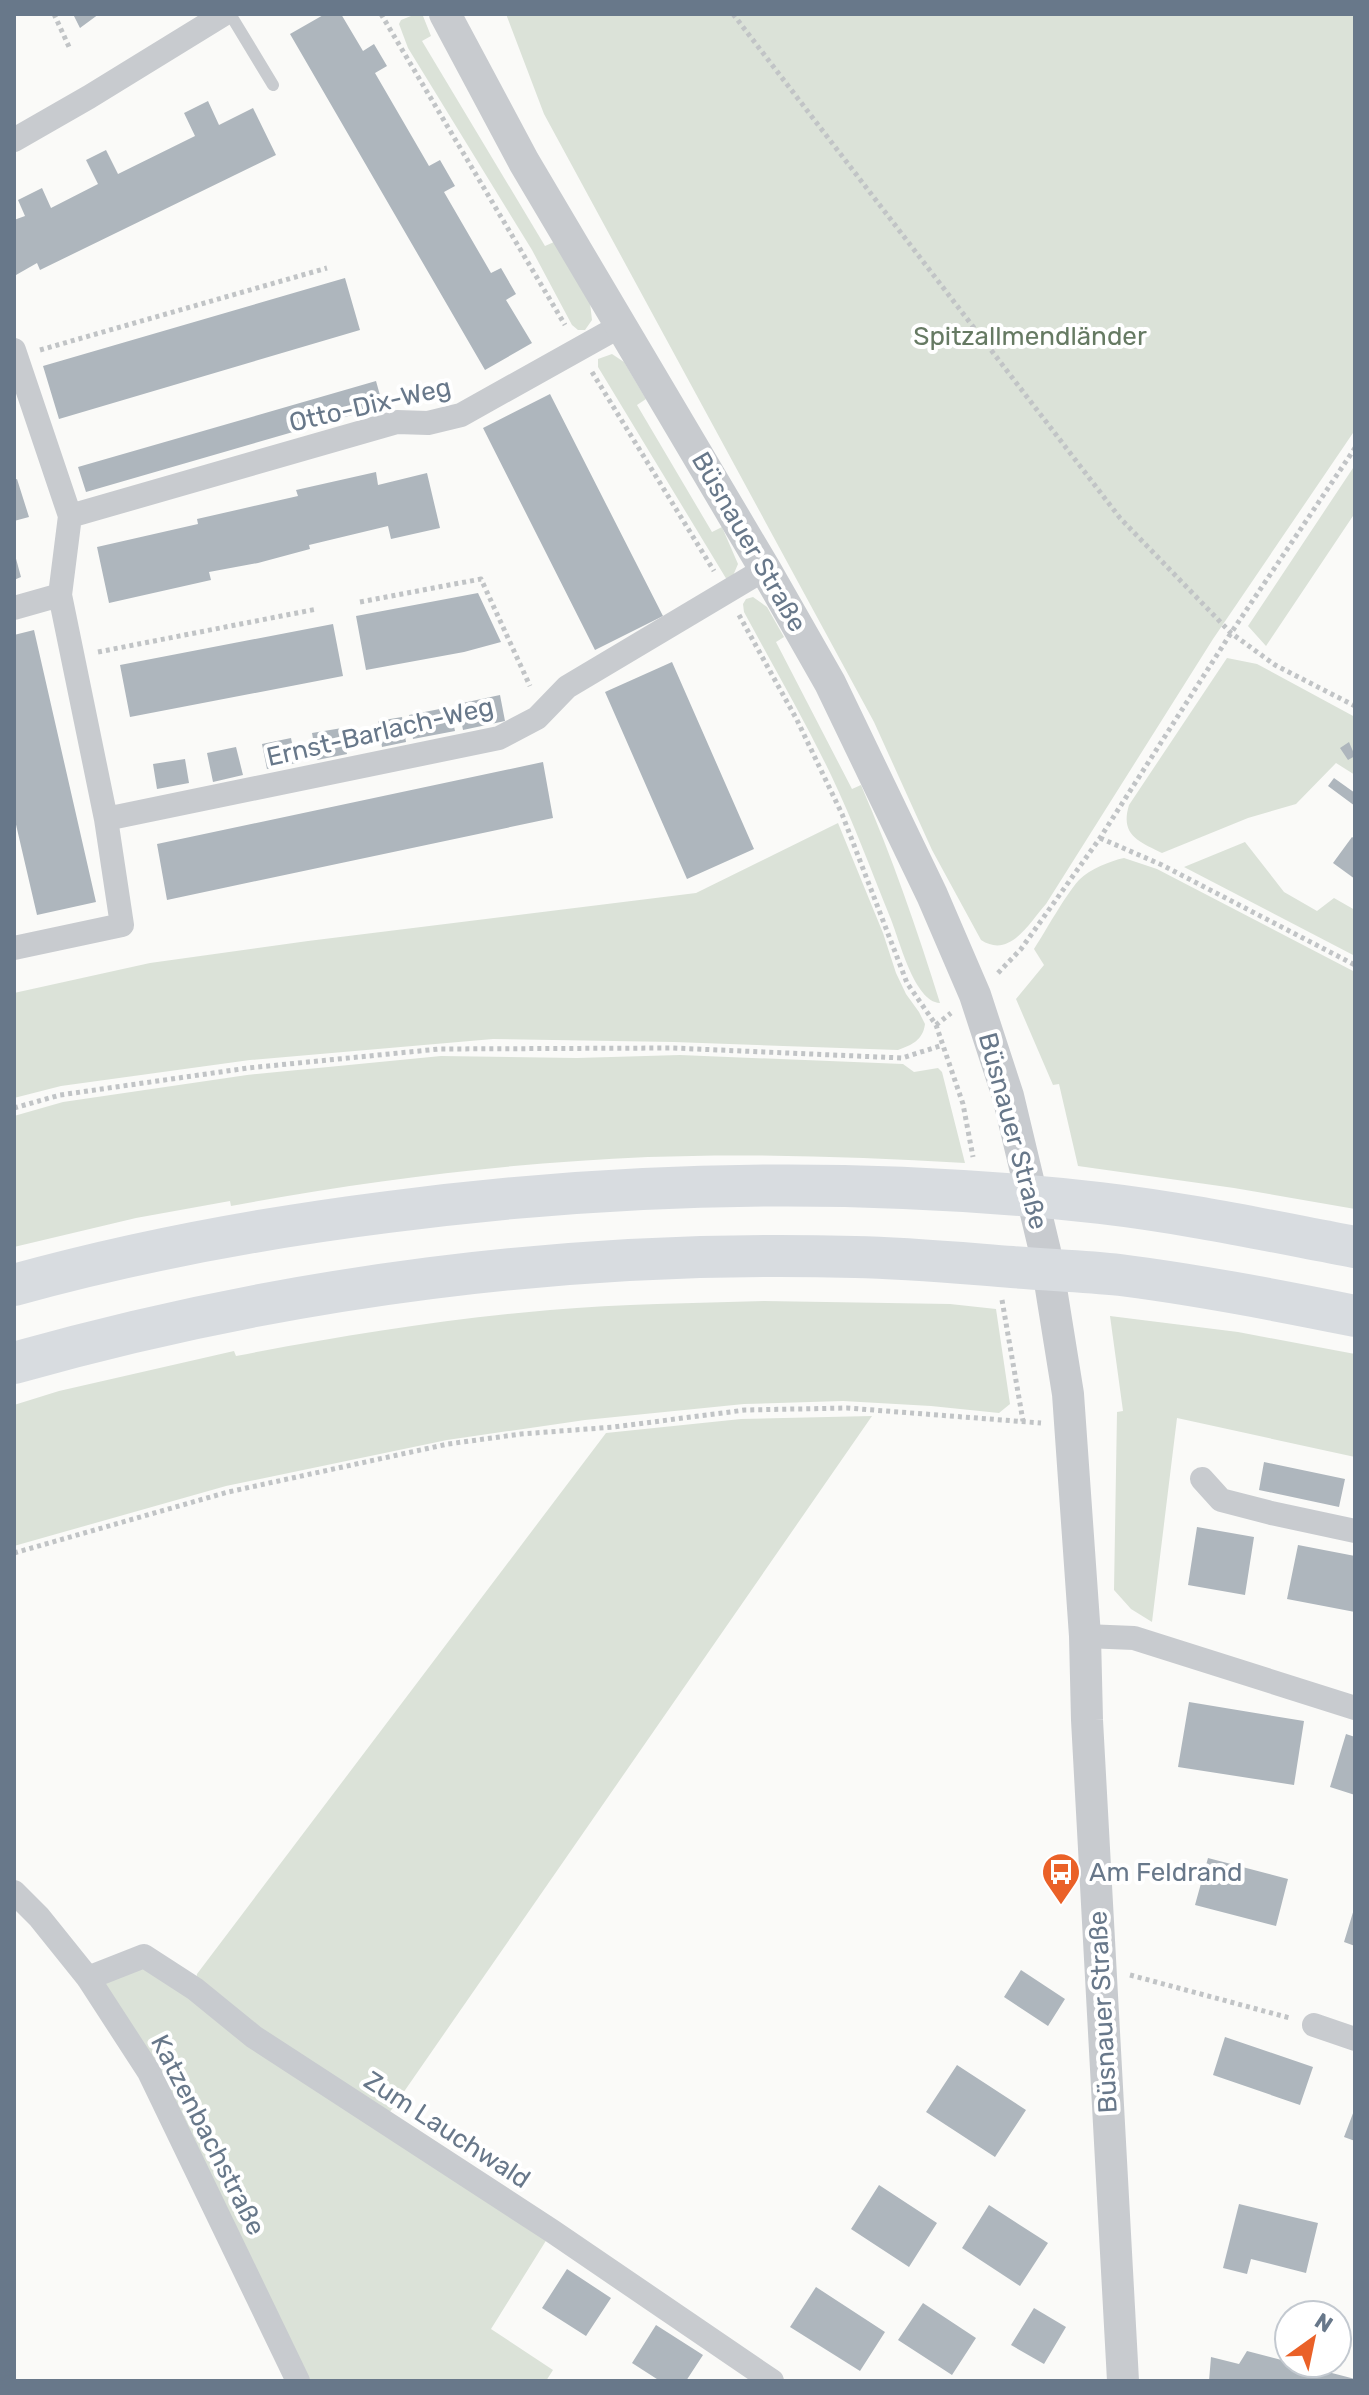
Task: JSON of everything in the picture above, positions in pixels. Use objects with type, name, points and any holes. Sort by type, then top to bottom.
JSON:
[{"type":"highway","points":[[14,1285],[143,1252],[321,1220],[491,1199],[658,1188],[858,1185],[1066,1200],[1184,1214],[1355,1247]]},
{"type":"highway","points":[[14,1363],[182,1320],[349,1289],[518,1269],[690,1257],[857,1257],[1102,1274],[1194,1286],[1355,1316]]},
{"type":"street","points":[[14,140],[224,14]]},
{"type":"street","name":"Büsnauer Straße","points":[[445,14],[524,162],[830,683],[932,895],[975,995],[1008,1096],[1045,1251],[1068,1394],[1085,1636],[1123,2381]]},
{"type":"street","name":"Otto-Dix-Weg","points":[[70,516],[397,422],[428,423],[461,415],[622,325]]},
{"type":"street","points":[[14,948],[122,925],[106,819],[60,595],[70,516],[15,353]]},
{"type":"street","name":"Ernst-Barlach-Weg","points":[[106,819],[499,738],[537,718],[567,687],[765,569]]},
{"type":"street","points":[[14,608],[60,595]]},
{"type":"street","points":[[1202,1479],[1221,1500],[1355,1531]]},
{"type":"street","points":[[1085,1636],[1134,1638],[1355,1708]]},
{"type":"street","name":"Katzenbachstraße","points":[[14,1892],[39,1917],[88,1978],[149,2072],[298,2381]]},
{"type":"street","name":"Zum Lauchwald","points":[[88,1978],[144,1956],[195,1989],[254,2037],[552,2231],[772,2381]]},
{"type":"street","points":[[1314,2025],[1355,2039]]},
{"type":"lane","points":[[230,14],[273,85]]},
{"type":"path","points":[[54,14],[70,49]]},
{"type":"path","points":[[390,14],[382,16],[578,348],[727,592],[797,720],[842,814],[907,983],[936,1025],[963,1104]]},
{"type":"path","points":[[733,14],[1120,518],[1231,633],[1275,665],[1355,706]]},
{"type":"path","points":[[15,353],[327,268]]},
{"type":"path","points":[[975,995],[1021,949],[1100,838],[1231,633],[1355,448]]},
{"type":"path","points":[[360,602],[481,579],[529,682],[537,718]]},
{"type":"path","points":[[73,657],[317,609]]},
{"type":"path","points":[[1100,838],[1162,865],[1355,965]]},
{"type":"path","points":[[14,1108],[60,1095],[248,1068],[439,1049],[673,1048],[902,1058],[943,1045]]},
{"type":"path","points":[[14,1553],[228,1492],[448,1444],[745,1410],[847,1408],[1023,1421],[1020,1397]]},
{"type":"path","points":[[1101,1972],[1129,1975],[1314,2025]]},
{"type":"green space","points":[[416,14],[423,16],[431,36],[422,41],[545,246],[554,242],[590,303],[592,320],[585,330],[578,330],[572,325],[532,250],[408,48],[399,24],[401,20]]},
{"type":"green space","name":"Spitzallmendländer","points":[[506,14],[1355,14],[1355,430],[1213,639],[1046,904],[1026,929],[1010,942],[991,945],[981,940],[932,850],[874,722],[544,114]]},
{"type":"green space","points":[[612,354],[624,362],[646,399],[637,405],[712,532],[722,527],[738,564],[732,578],[727,580],[598,367],[598,359]]},
{"type":"green space","points":[[1355,465],[1355,513],[1266,646],[1248,626]]},
{"type":"green space","points":[[753,597],[767,607],[784,637],[776,642],[852,789],[861,785],[904,893],[940,1003],[931,1000],[915,981],[839,792],[744,612],[746,599]]},
{"type":"green space","points":[[1227,658],[1257,664],[1355,717],[1355,775],[1336,763],[1296,804],[1248,818],[1162,853],[1133,836],[1127,823],[1129,805]]},
{"type":"green space","points":[[838,823],[896,973],[925,1024],[916,1041],[898,1050],[493,1039],[250,1060],[61,1086],[14,1098],[14,993],[150,963],[696,893]]},
{"type":"green space","points":[[1245,842],[1284,892],[1317,911],[1334,898],[1355,910],[1355,956],[1184,867]]},
{"type":"green space","points":[[1124,858],[1157,869],[1355,972],[1355,1209],[1078,1166],[1059,1084],[1053,1085],[1016,999],[1044,965],[1034,949],[1073,887],[1094,869]]},
{"type":"green space","points":[[680,1055],[903,1064],[914,1072],[938,1068],[942,1072],[965,1163],[727,1155],[491,1168],[335,1188],[231,1206],[230,1201],[136,1218],[14,1247],[14,1116],[63,1102],[247,1075],[441,1056],[577,1058]]},
{"type":"green space","points":[[764,1301],[950,1304],[996,1309],[1010,1404],[999,1413],[843,1401],[744,1404],[585,1420],[447,1440],[226,1486],[14,1546],[14,1405],[59,1391],[234,1351],[236,1356],[432,1323],[577,1308]]},
{"type":"green space","points":[[1110,1316],[1238,1332],[1355,1354],[1355,1457],[1177,1418],[1152,1622],[1131,1609],[1114,1590],[1117,1412],[1123,1411]]},
{"type":"green space","points":[[872,1416],[383,2122],[552,2231],[491,2329],[553,2370],[546,2381],[298,2381],[88,1978],[144,1956],[195,1989],[197,1974],[606,1433],[741,1419]]},
{"type":"building","points":[[73,14],[99,14],[80,28]]},
{"type":"building","points":[[325,14],[341,14],[363,51],[374,44],[387,66],[375,73],[429,166],[440,160],[455,186],[444,192],[491,273],[501,268],[516,294],[506,300],[532,343],[485,370],[290,34]]},
{"type":"building","points":[[208,101],[219,125],[253,108],[276,155],[40,270],[37,263],[16,275],[14,220],[25,216],[18,200],[42,188],[51,208],[98,184],[86,160],[106,150],[118,174],[195,136],[184,113]]},
{"type":"building","points":[[345,278],[360,330],[59,419],[43,366]]},
{"type":"building","points":[[376,381],[383,406],[86,492],[78,467]]},
{"type":"building","points":[[550,394],[663,616],[595,650],[483,428]]},
{"type":"building","points":[[376,472],[378,485],[427,473],[440,528],[391,539],[388,526],[309,545],[310,549],[258,563],[209,572],[211,580],[109,603],[97,547],[198,524],[197,519],[298,496],[296,490]]},
{"type":"building","points":[[17,479],[29,517],[14,521],[14,480]]},
{"type":"building","points":[[14,556],[21,577],[14,580]]},
{"type":"building","points":[[478,593],[501,642],[366,670],[356,616]]},
{"type":"building","points":[[333,624],[343,676],[130,717],[120,665]]},
{"type":"building","points":[[34,630],[96,902],[37,915],[14,816],[14,635]]},
{"type":"building","points":[[672,662],[754,849],[687,879],[605,692]]},
{"type":"building","points":[[500,695],[505,721],[463,730],[458,704]]},
{"type":"building","points":[[450,707],[455,731],[413,739],[409,715]]},
{"type":"building","points":[[402,717],[406,742],[382,747],[378,721]]},
{"type":"building","points":[[342,728],[347,754],[317,760],[312,733]]},
{"type":"building","points":[[291,738],[296,763],[267,769],[262,744]]},
{"type":"building","points":[[1349,742],[1355,756],[1348,760],[1340,748]]},
{"type":"building","points":[[236,747],[243,775],[213,782],[207,753]]},
{"type":"building","points":[[185,759],[189,783],[157,789],[153,764]]},
{"type":"building","points":[[543,762],[553,818],[167,900],[157,844]]},
{"type":"building","points":[[1334,778],[1355,793],[1355,806],[1328,786]]},
{"type":"building","points":[[1352,837],[1355,839],[1355,879],[1333,863]]},
{"type":"building","points":[[1264,1462],[1345,1479],[1339,1507],[1259,1490]]},
{"type":"building","points":[[1197,1527],[1254,1537],[1245,1595],[1188,1585]]},
{"type":"building","points":[[1298,1545],[1355,1556],[1355,1612],[1287,1599]]},
{"type":"building","points":[[1189,1702],[1304,1721],[1294,1785],[1178,1767]]},
{"type":"building","points":[[1346,1734],[1355,1737],[1355,1795],[1330,1787]]},
{"type":"building","points":[[1208,1858],[1288,1879],[1276,1926],[1195,1905]]},
{"type":"building","points":[[1355,1909],[1355,1946],[1344,1942]]},
{"type":"building","points":[[1021,1970],[1065,1999],[1048,2026],[1004,1997]]},
{"type":"building","points":[[1225,2037],[1313,2067],[1300,2105],[1213,2075]]},
{"type":"building","points":[[957,2065],[1026,2110],[995,2157],[926,2112]]},
{"type":"building","points":[[1355,2108],[1355,2141],[1344,2137]]},
{"type":"building","points":[[879,2185],[937,2223],[909,2267],[851,2229]]},
{"type":"building","points":[[1239,2204],[1318,2223],[1306,2273],[1251,2259],[1247,2274],[1223,2268]]},
{"type":"building","points":[[989,2205],[1048,2243],[1020,2286],[962,2248]]},
{"type":"building","points":[[567,2269],[611,2298],[586,2336],[542,2308]]},
{"type":"building","points":[[816,2287],[885,2332],[860,2371],[790,2327]]},
{"type":"building","points":[[923,2303],[976,2338],[952,2375],[898,2340]]},
{"type":"building","points":[[1034,2308],[1066,2327],[1044,2364],[1011,2345]]},
{"type":"building","points":[[656,2325],[703,2355],[686,2381],[660,2381],[632,2363]]},
{"type":"building","points":[[1247,2351],[1273,2358],[1273,2379],[1353,2378],[1355,2381],[1209,2381],[1211,2357],[1239,2364]]},
{"type":"place","name":"Am Feldrand","points":[[1061,1906]]}]
